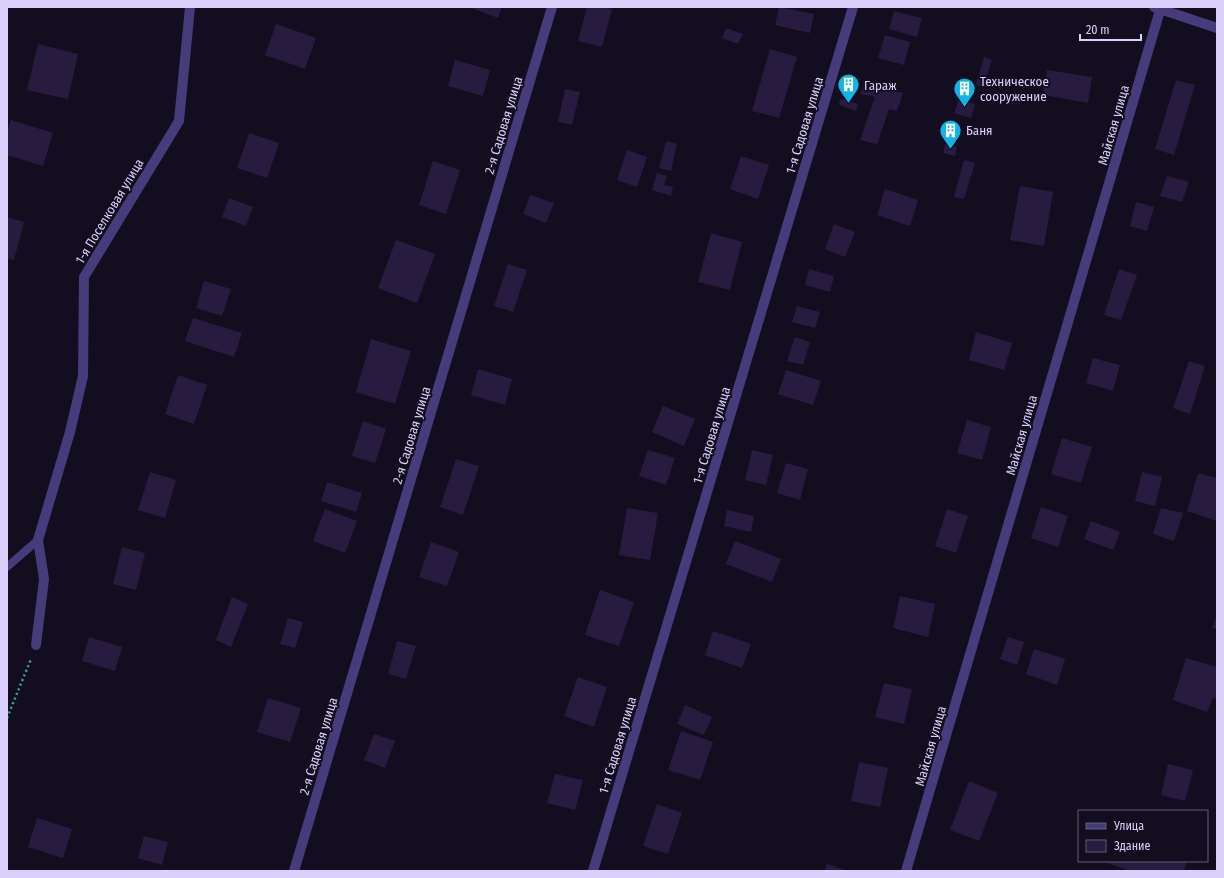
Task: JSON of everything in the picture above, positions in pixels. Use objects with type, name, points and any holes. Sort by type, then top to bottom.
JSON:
[{"type":"street","name":"1-я Поселковая улица","points":[[36,645],[44,579],[38,540],[70,432],[83,376],[84,277],[180,121],[190,7]]},
{"type":"street","name":"2-я Садовая улица","points":[[294,871],[552,7]]},
{"type":"street","name":"1-я Садовая улица","points":[[593,871],[853,7]]},
{"type":"street","points":[[1159,8],[1217,28]]},
{"type":"street","name":"Майская улица","points":[[906,871],[1159,8]]},
{"type":"lane","points":[[7,567],[38,540]]},
{"type":"path","points":[[7,718],[36,645]]},
{"type":"building","points":[[469,7],[502,7],[498,18]]},
{"type":"building","points":[[587,7],[604,7],[612,9],[602,47],[578,41]]},
{"type":"building","points":[[779,7],[814,14],[810,33],[775,25]]},
{"type":"building","points":[[894,11],[922,18],[917,37],[889,29]]},
{"type":"building","points":[[276,24],[316,38],[305,69],[265,55]]},
{"type":"building","points":[[726,28],[743,34],[738,44],[722,38]]},
{"type":"building","points":[[885,35],[910,42],[904,65],[878,58]]},
{"type":"building","points":[[38,44],[78,54],[68,99],[27,90]]},
{"type":"building","points":[[770,49],[797,57],[779,118],[752,111]]},
{"type":"building","points":[[984,57],[992,60],[983,87],[976,85]]},
{"type":"building","points":[[455,60],[490,70],[483,96],[448,86]]},
{"type":"building","points":[[1047,70],[1092,77],[1088,103],[1043,95]]},
{"type":"building","points":[[1176,80],[1195,85],[1174,155],[1155,149]]},
{"type":"building","points":[[864,83],[903,93],[897,111],[889,109],[877,144],[860,140],[875,97],[860,94]]},
{"type":"building","points":[[565,89],[580,92],[572,125],[558,122]]},
{"type":"building","name":"Гараж","points":[[840,99],[858,104],[856,111],[839,105]]},
{"type":"building","name":"Техническое сооружение","points":[[959,99],[975,104],[971,118],[954,113]]},
{"type":"building","points":[[11,120],[53,133],[43,166],[7,155],[7,133]]},
{"type":"building","points":[[249,133],[279,143],[267,178],[237,168]]},
{"type":"building","points":[[666,141],[677,144],[671,171],[659,168]]},
{"type":"building","name":"Баня","points":[[945,144],[957,147],[955,156],[943,153]]},
{"type":"building","points":[[627,150],[647,157],[637,187],[617,180]]},
{"type":"building","points":[[741,156],[769,165],[758,199],[730,189]]},
{"type":"building","points":[[964,160],[975,163],[964,199],[954,197]]},
{"type":"building","points":[[433,161],[460,170],[446,214],[419,205]]},
{"type":"building","points":[[657,173],[667,176],[664,185],[673,187],[671,196],[652,190]]},
{"type":"building","points":[[1167,176],[1189,182],[1182,202],[1160,196]]},
{"type":"building","points":[[1020,186],[1053,192],[1044,246],[1010,240]]},
{"type":"building","points":[[885,189],[918,200],[910,226],[877,215]]},
{"type":"building","points":[[530,195],[554,203],[546,223],[523,214]]},
{"type":"building","points":[[229,198],[253,207],[246,226],[222,217]]},
{"type":"building","points":[[1136,202],[1154,207],[1147,231],[1130,226]]},
{"type":"building","points":[[7,217],[24,222],[14,260],[7,258]]},
{"type":"building","points":[[834,224],[855,232],[845,257],[825,249]]},
{"type":"building","points":[[711,233],[742,242],[730,290],[698,282]]},
{"type":"building","points":[[396,240],[435,254],[417,303],[378,288]]},
{"type":"building","points":[[508,264],[527,270],[513,312],[494,306]]},
{"type":"building","points":[[809,269],[834,276],[830,292],[805,285]]},
{"type":"building","points":[[1119,269],[1137,275],[1121,320],[1104,315]]},
{"type":"building","points":[[204,281],[231,289],[222,316],[196,308]]},
{"type":"building","points":[[797,306],[820,312],[815,328],[792,322]]},
{"type":"building","points":[[193,318],[242,333],[234,357],[185,341]]},
{"type":"building","points":[[976,332],[1012,343],[1004,370],[969,360]]},
{"type":"building","points":[[795,337],[810,342],[803,365],[787,361]]},
{"type":"building","points":[[371,339],[411,351],[395,404],[356,392]]},
{"type":"building","points":[[1093,358],[1120,365],[1113,391],[1086,383]]},
{"type":"building","points":[[1189,361],[1205,366],[1190,414],[1173,408]]},
{"type":"building","points":[[478,369],[512,379],[505,405],[471,395]]},
{"type":"building","points":[[786,370],[821,381],[813,405],[778,394]]},
{"type":"building","points":[[178,375],[207,385],[194,424],[165,414]]},
{"type":"building","points":[[663,406],[695,419],[684,446],[652,432]]},
{"type":"building","points":[[967,420],[991,427],[982,460],[957,453]]},
{"type":"building","points":[[363,421],[386,429],[375,463],[352,456]]},
{"type":"building","points":[[1062,438],[1092,447],[1081,483],[1051,474]]},
{"type":"building","points":[[648,450],[675,458],[666,485],[639,476]]},
{"type":"building","points":[[752,450],[773,455],[766,485],[745,480]]},
{"type":"building","points":[[456,459],[479,466],[463,515],[440,507]]},
{"type":"building","points":[[786,463],[808,469],[800,500],[777,493]]},
{"type":"building","points":[[150,472],[176,480],[165,518],[138,510]]},
{"type":"building","points":[[1142,472],[1162,477],[1155,506],[1135,501]]},
{"type":"building","points":[[1198,473],[1217,478],[1217,521],[1187,511]]},
{"type":"building","points":[[327,482],[362,493],[356,512],[321,501]]},
{"type":"building","points":[[1041,507],[1068,516],[1058,547],[1031,538]]},
{"type":"building","points":[[627,508],[658,513],[650,560],[619,555]]},
{"type":"building","points":[[1161,508],[1183,513],[1174,541],[1153,534]]},
{"type":"building","points":[[325,509],[357,521],[345,553],[313,541]]},
{"type":"building","points":[[947,509],[968,516],[956,553],[935,546]]},
{"type":"building","points":[[727,510],[754,516],[751,532],[724,526]]},
{"type":"building","points":[[1091,521],[1120,532],[1113,550],[1084,539]]},
{"type":"building","points":[[735,541],[781,559],[772,582],[726,564]]},
{"type":"building","points":[[431,542],[459,552],[447,586],[419,577]]},
{"type":"building","points":[[122,547],[145,553],[136,590],[113,584]]},
{"type":"building","points":[[600,590],[634,602],[619,646],[585,635]]},
{"type":"building","points":[[900,596],[935,604],[928,637],[893,628]]},
{"type":"building","points":[[232,597],[248,604],[231,647],[216,640]]},
{"type":"building","points":[[1217,614],[1217,629],[1212,628]]},
{"type":"building","points":[[288,618],[303,622],[295,648],[280,644]]},
{"type":"building","points":[[713,631],[751,644],[742,668],[705,655]]},
{"type":"building","points":[[89,637],[122,647],[115,671],[82,661]]},
{"type":"building","points":[[1008,637],[1024,642],[1017,665],[1000,659]]},
{"type":"building","points":[[397,641],[416,646],[406,679],[388,674]]},
{"type":"building","points":[[1034,649],[1065,659],[1057,685],[1026,674]]},
{"type":"building","points":[[1186,658],[1217,667],[1217,699],[1213,698],[1207,712],[1173,700]]},
{"type":"building","points":[[578,677],[607,687],[594,727],[564,716]]},
{"type":"building","points":[[884,683],[912,689],[904,724],[875,717]]},
{"type":"building","points":[[268,698],[301,708],[290,742],[257,732]]},
{"type":"building","points":[[685,705],[712,717],[704,735],[677,724]]},
{"type":"building","points":[[681,731],[713,742],[700,780],[668,770]]},
{"type":"building","points":[[374,734],[395,741],[385,768],[364,760]]},
{"type":"building","points":[[859,762],[888,768],[880,807],[851,801]]},
{"type":"building","points":[[1168,764],[1193,770],[1185,801],[1161,795]]},
{"type":"building","points":[[555,774],[583,780],[575,810],[547,803]]},
{"type":"building","points":[[969,781],[998,793],[979,841],[950,830]]},
{"type":"building","points":[[657,804],[682,813],[668,854],[643,846]]},
{"type":"building","points":[[37,818],[72,829],[63,858],[28,847]]},
{"type":"building","points":[[144,836],[168,842],[162,865],[138,858]]},
{"type":"building","points":[[1105,862],[1187,862],[1184,871],[1130,871]]},
{"type":"building","points":[[827,864],[848,871],[825,871]]},
{"type":"place","name":"Гараж","points":[[848,104]]},
{"type":"place","name":"Техническое сооружение","points":[[965,108]]},
{"type":"place","name":"Баня","points":[[950,150]]}]
